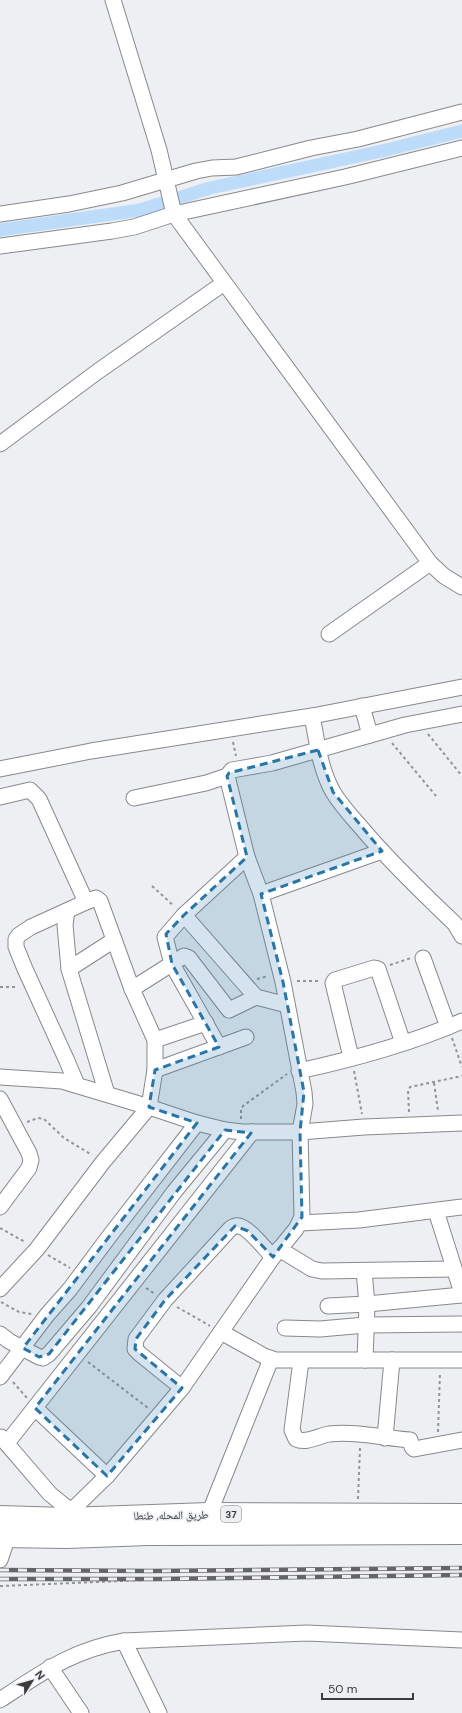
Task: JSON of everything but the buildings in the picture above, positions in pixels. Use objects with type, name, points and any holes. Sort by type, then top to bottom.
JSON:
[{"type":"highway","name":"طريق المحله, طنطا","points":[[2,1530],[68,1522],[209,1514],[462,1515]]},
{"type":"highway","name":"طريق المحله, طنطا","points":[[68,1522],[148,1534],[462,1533]]},
{"type":"street","points":[[113,0],[155,138],[173,211],[430,563],[444,576],[462,587]]},
{"type":"street","points":[[0,214],[69,204],[166,184],[196,171],[212,168],[236,168],[311,148],[358,139],[462,112]]},
{"type":"street","points":[[0,246],[134,227],[173,211],[345,177],[462,148]]},
{"type":"street","points":[[0,444],[97,372],[224,282]]},
{"type":"street","points":[[330,634],[430,563]]},
{"type":"street","points":[[0,769],[91,751],[312,716],[462,686]]},
{"type":"street","points":[[362,706],[376,733]]},
{"type":"street","points":[[134,798],[206,783],[233,772],[272,763],[376,733],[462,714]]},
{"type":"street","points":[[312,716],[318,750],[326,777],[333,792],[345,809],[382,852],[460,927]]},
{"type":"street","points":[[233,772],[247,857],[261,894],[281,978],[305,1104],[300,1132],[302,1207],[300,1223],[276,1253],[182,1388],[68,1522],[50,1494],[3,1439],[35,1408],[76,1353],[136,1282],[247,1132]]},
{"type":"street","points":[[0,797],[26,790],[33,791],[39,799],[86,902]]},
{"type":"street","points":[[261,894],[382,852]]},
{"type":"street","points":[[219,1047],[172,964],[165,937],[184,915],[247,857]]},
{"type":"street","points":[[0,1289],[37,1249],[103,1162],[149,1107],[155,1070],[155,1040],[132,988],[100,901],[96,898],[31,927],[19,935],[16,939],[16,947],[33,988],[77,1085]]},
{"type":"street","points":[[67,911],[65,925],[69,969],[107,1094]]},
{"type":"street","points":[[184,915],[256,998],[287,1006]]},
{"type":"street","points":[[69,969],[114,940]]},
{"type":"street","points":[[132,988],[184,956],[188,958],[229,1010],[256,998]]},
{"type":"street","points":[[298,1068],[351,1058],[403,1043],[455,1024],[423,958]]},
{"type":"street","points":[[351,1058],[333,985],[334,981],[374,968],[378,969],[403,1043]]},
{"type":"street","points":[[155,1040],[206,1023]]},
{"type":"street","points":[[155,1070],[246,1037]]},
{"type":"street","points":[[0,1077],[48,1079],[77,1085],[197,1123],[225,1130],[247,1132],[300,1132],[364,1127],[462,1124]]},
{"type":"street","points":[[0,1099],[29,1153],[31,1160],[29,1168],[1,1203]]},
{"type":"street","points":[[2,1374],[197,1123]]},
{"type":"street","points":[[0,1334],[39,1357],[42,1358],[49,1354],[89,1307],[174,1192],[225,1130]]},
{"type":"street","points":[[300,1223],[359,1220],[462,1207]]},
{"type":"street","points":[[328,1306],[367,1304],[462,1294],[436,1211]]},
{"type":"street","points":[[182,1388],[135,1348],[136,1339],[165,1300],[230,1229],[235,1226],[240,1226],[248,1231],[276,1253],[312,1269],[333,1272],[454,1269]]},
{"type":"street","points":[[364,1271],[367,1304],[365,1360]]},
{"type":"street","points":[[285,1328],[320,1329],[366,1325],[462,1324]]},
{"type":"street","points":[[221,1332],[271,1359],[301,1361],[462,1360]]},
{"type":"street","points":[[209,1514],[271,1359]]},
{"type":"street","points":[[385,1438],[392,1360]]},
{"type":"street","points":[[301,1361],[292,1430],[296,1439],[300,1441],[327,1435],[360,1434],[410,1440],[414,1449],[462,1440]]},
{"type":"street","points":[[35,1408],[107,1476]]},
{"type":"street","points":[[0,1560],[2,1530]]},
{"type":"street","points":[[0,1700],[50,1667],[85,1650],[124,1641],[307,1633],[462,1640]]},
{"type":"street","points":[[124,1641],[159,1713]]},
{"type":"street","points":[[50,1667],[81,1713]]},
{"type":"path","points":[[418,723],[462,776]]},
{"type":"path","points":[[231,728],[233,772]]},
{"type":"path","points":[[376,733],[436,796]]},
{"type":"path","points":[[152,886],[184,915]]},
{"type":"path","points":[[378,969],[417,955],[423,958]]},
{"type":"path","points":[[242,982],[281,978],[334,981]]},
{"type":"path","points":[[0,987],[33,988]]},
{"type":"path","points":[[455,1024],[462,1067]]},
{"type":"path","points":[[351,1058],[364,1127]]},
{"type":"path","points":[[247,1132],[240,1114],[243,1106],[298,1068]]},
{"type":"path","points":[[409,1125],[408,1091],[413,1086],[462,1076]]},
{"type":"path","points":[[434,1082],[440,1124]]},
{"type":"path","points":[[15,1127],[41,1118],[71,1142],[103,1162]]},
{"type":"path","points":[[0,1228],[81,1274]]},
{"type":"path","points":[[136,1282],[221,1332]]},
{"type":"path","points":[[0,1302],[18,1312],[47,1316]]},
{"type":"path","points":[[76,1353],[158,1416]]},
{"type":"path","points":[[437,1445],[441,1360]]},
{"type":"path","points":[[2,1374],[35,1408]]},
{"type":"path","points":[[357,1514],[360,1434]]},
{"type":"path","points":[[0,1586],[145,1580]]},
{"type":"highlighted area","points":[[318,750],[333,792],[382,851],[261,894],[283,982],[304,1092],[300,1132],[302,1217],[273,1257],[248,1231],[235,1226],[165,1300],[136,1339],[135,1349],[182,1388],[107,1476],[35,1408],[251,1133],[225,1130],[49,1354],[39,1357],[23,1348],[197,1123],[149,1107],[155,1070],[219,1047],[172,964],[166,934],[184,915],[247,857],[227,776],[229,773]]},
{"type":"waterway","points":[[0,230],[140,210],[210,188],[382,151],[462,131]]},
{"type":"railway","points":[[0,1570],[151,1571],[462,1568]]},
{"type":"railway","points":[[0,1579],[158,1579],[462,1575]]}]
